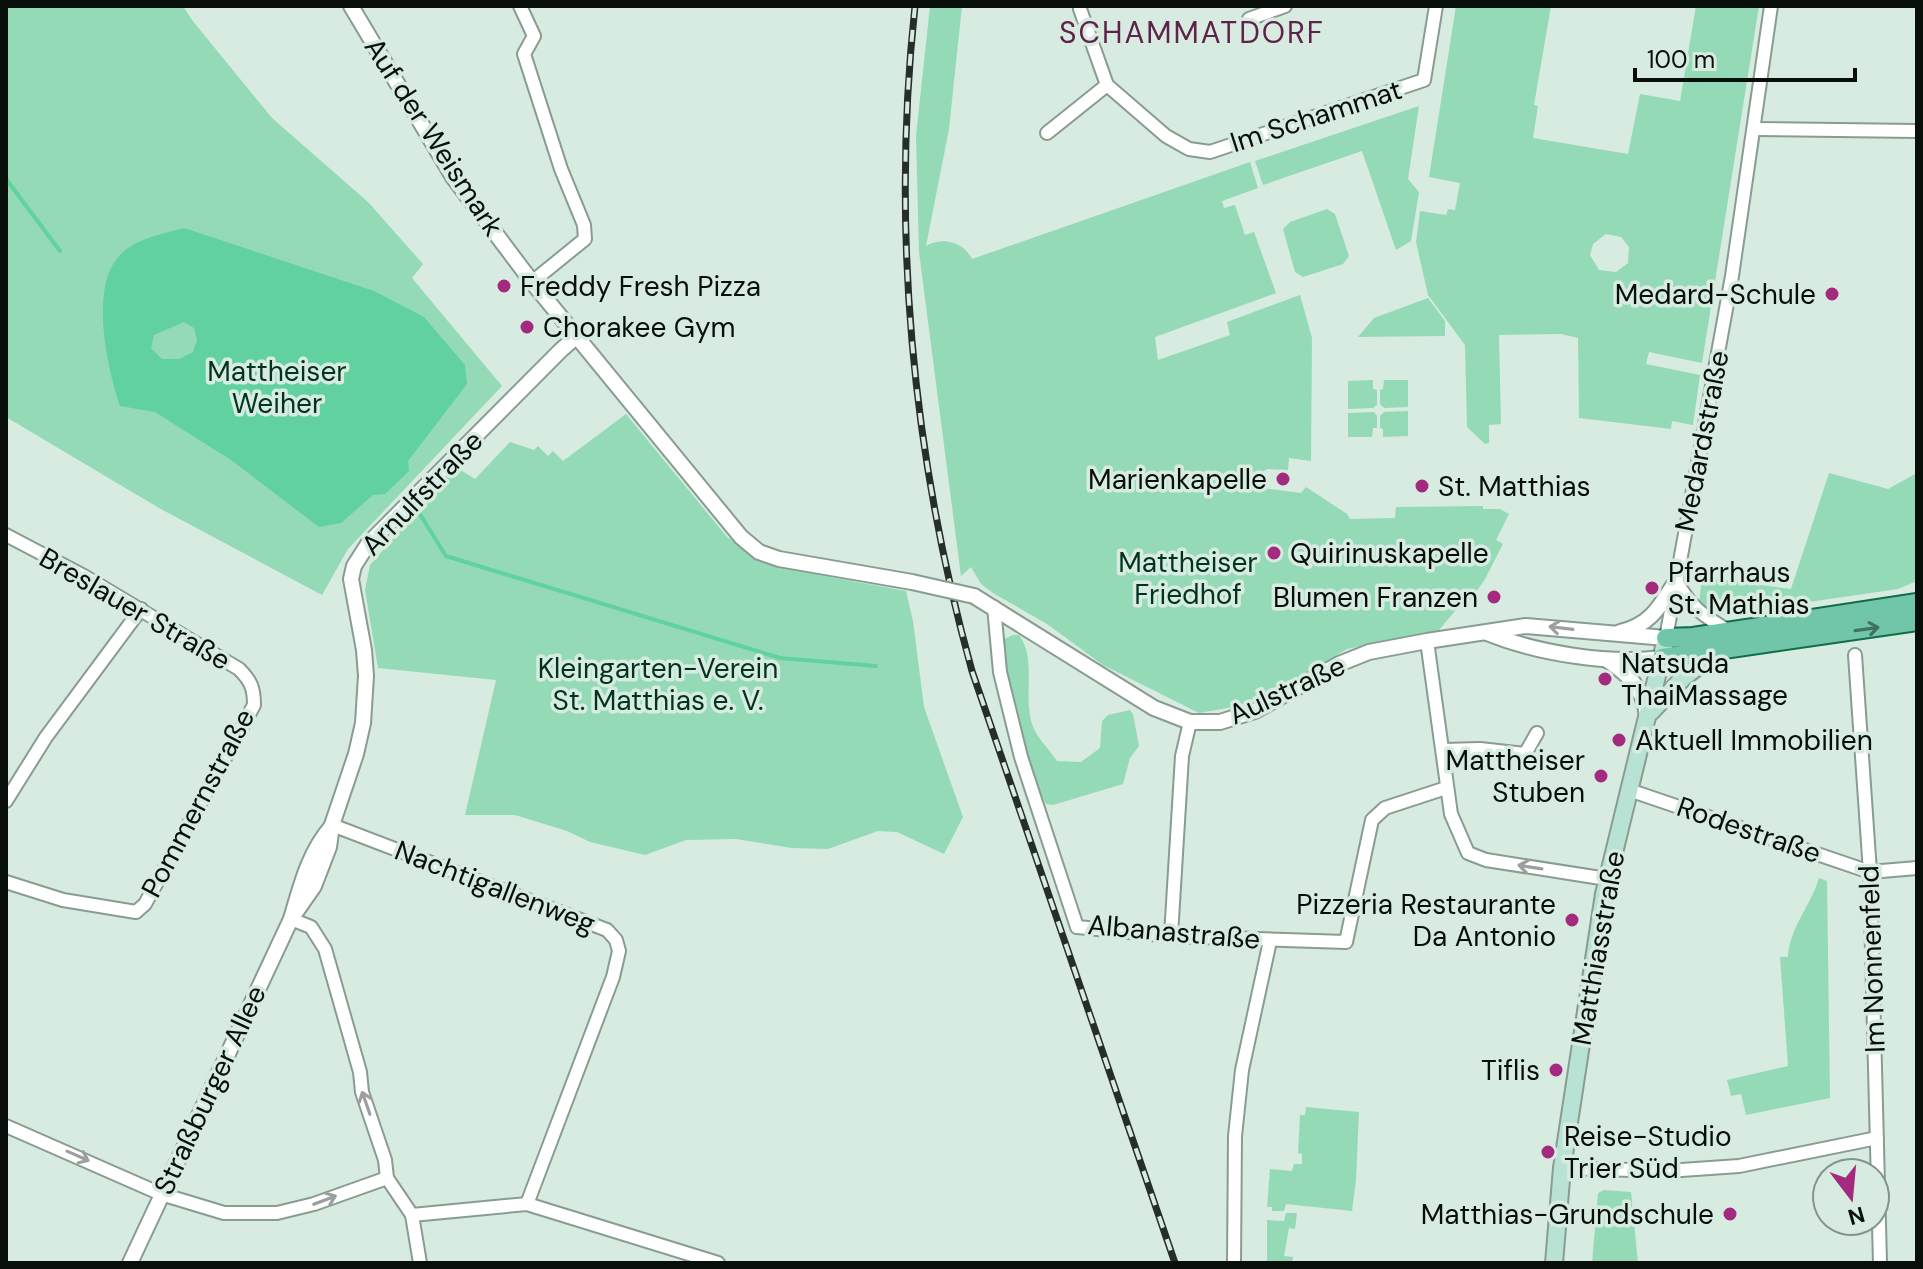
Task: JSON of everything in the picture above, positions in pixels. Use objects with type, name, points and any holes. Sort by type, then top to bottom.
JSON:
[{"type":"main road","points":[[1872,610],[1917,590]]},
{"type":"main road","points":[[1666,638],[1917,603]]},
{"type":"main road","points":[[1662,658],[1917,621]]},
{"type":"main road","name":"Matthiasstraße","points":[[1554,1263],[1562,1168],[1607,879],[1666,638]]},
{"type":"main road","points":[[1647,716],[1683,678],[1718,651]]},
{"type":"street","name":"Auf der Weismark","points":[[351,6],[453,177],[532,282],[733,528],[759,552],[779,559],[974,596]]},
{"type":"street","points":[[520,6],[534,36],[524,54],[561,169],[584,225],[585,239],[532,282]]},
{"type":"street","points":[[1249,19],[1285,6]]},
{"type":"street","name":"Im Schammat","points":[[1080,9],[1107,85],[1166,136],[1189,149],[1210,152],[1424,80],[1436,6]]},
{"type":"street","name":"Medardstraße","points":[[1666,638],[1693,477],[1706,426],[1771,6]]},
{"type":"street","points":[[1047,133],[1107,85]]},
{"type":"street","points":[[1754,129],[1917,131]]},
{"type":"street","name":"Arnulfstraße","points":[[291,919],[317,842],[332,825],[356,754],[365,705],[364,650],[351,591],[354,566],[368,544],[577,336]]},
{"type":"street","name":"Breslauer Straße","points":[[6,535],[84,576],[239,669],[250,680],[254,692]]},
{"type":"street","points":[[1611,634],[1634,629],[1649,620],[1660,609],[1676,581],[1689,603],[1704,617],[1729,631]]},
{"type":"street","name":"Aulstraße","points":[[974,596],[1154,708],[1190,722],[1220,722],[1255,711],[1339,664],[1369,652],[1427,641],[1526,626],[1666,638]]},
{"type":"street","name":"Albanastraße","points":[[994,607],[1000,672],[1021,757],[1077,927],[1171,936],[1346,942],[1372,820],[1385,808],[1446,788]]},
{"type":"street","points":[[6,801],[46,737],[141,609]]},
{"type":"street","name":"Aulstraße","points":[[1487,633],[1516,645],[1603,658],[1662,658]]},
{"type":"street","points":[[1427,641],[1451,814],[1468,853],[1486,860],[1607,879]]},
{"type":"street","name":"Im Nonnenfeld","points":[[1855,655],[1870,872],[1880,1263]]},
{"type":"street","points":[[1603,658],[1634,681],[1647,716]]},
{"type":"street","name":"Pommernstraße","points":[[6,882],[63,900],[136,912],[145,904],[254,705],[254,692]]},
{"type":"street","points":[[1171,936],[1182,756],[1190,722]]},
{"type":"street","points":[[1443,750],[1480,749],[1525,754],[1537,733]]},
{"type":"street","name":"Rodestraße","points":[[1629,790],[1870,872],[1917,868]]},
{"type":"street","name":"Nachtigallenweg","points":[[332,825],[607,930],[616,940],[619,951],[607,996],[527,1204]]},
{"type":"street","points":[[291,919],[311,927],[325,949],[360,1072],[362,1092],[385,1160],[387,1178],[412,1215],[420,1263]]},
{"type":"street","name":"Straßburger Allee","points":[[130,1263],[291,919]]},
{"type":"street","points":[[1234,1263],[1235,1136],[1242,1070],[1270,941]]},
{"type":"street","points":[[6,1126],[161,1194],[224,1213],[277,1213],[314,1204],[387,1178]]},
{"type":"street","points":[[1562,1168],[1667,1171],[1739,1166],[1877,1138]]},
{"type":"street","points":[[412,1215],[527,1204],[718,1263]]},
{"type":"green space","name":"Mattheiser Weiher","points":[[6,6],[183,6],[272,118],[368,202],[423,264],[412,278],[502,386],[348,549],[322,595],[159,508],[6,417]]},
{"type":"green space","name":"Mattheiser Friedhof","points":[[930,6],[962,6],[949,129],[926,246],[952,242],[963,248],[972,259],[1250,162],[1258,188],[1222,201],[1224,208],[1235,205],[1245,235],[1254,232],[1276,293],[1155,337],[1158,360],[1230,335],[1227,322],[1300,295],[1312,338],[1311,461],[1289,458],[1288,470],[1267,469],[1261,473],[1259,482],[1263,488],[1301,493],[1306,487],[1350,519],[1395,518],[1396,507],[1483,506],[1483,509],[1500,509],[1509,514],[1496,540],[1503,544],[1485,579],[1470,601],[1465,599],[1439,630],[1347,649],[1284,686],[1239,706],[1199,713],[1103,665],[1047,624],[993,593],[981,584],[971,567],[961,576],[919,252],[916,136]]},
{"type":"green space","points":[[1456,6],[1551,6],[1534,105],[1538,106],[1533,138],[1628,154],[1640,94],[1680,101],[1696,6],[1759,6],[1702,363],[1649,352],[1646,364],[1700,375],[1693,425],[1672,421],[1671,429],[1579,418],[1578,338],[1561,334],[1499,335],[1501,424],[1489,425],[1489,443],[1485,444],[1467,427],[1465,345],[1428,295],[1416,242],[1420,211],[1446,215],[1448,209],[1455,210],[1460,183],[1429,177]],"holes":[[[1606,234],[1621,237],[1629,247],[1628,263],[1616,272],[1599,270],[1590,255],[1593,244]]]},
{"type":"green space","points":[[1419,106],[1408,179],[1419,192],[1411,241],[1396,250],[1362,151],[1263,185],[1255,161]]},
{"type":"green space","points":[[1327,209],[1335,214],[1349,256],[1343,264],[1303,277],[1295,272],[1283,229],[1290,222]]},
{"type":"green space","points":[[1428,298],[1445,321],[1445,336],[1358,337],[1374,318]]},
{"type":"green space","points":[[1373,380],[1377,405],[1373,408],[1348,409],[1348,381]]},
{"type":"green space","points":[[1384,380],[1408,380],[1408,407],[1384,408],[1380,404]]},
{"type":"green space","points":[[1408,411],[1408,436],[1383,437],[1380,416],[1384,412]]},
{"type":"green space","points":[[1374,412],[1377,428],[1373,428],[1372,437],[1348,437],[1348,413]]},
{"type":"green space","name":"Kleingarten-Verein St. Matthias e. V.","points":[[626,414],[727,537],[766,559],[789,567],[906,591],[924,707],[963,817],[944,854],[897,832],[878,831],[828,849],[792,848],[736,839],[686,840],[645,855],[590,842],[567,831],[515,815],[465,815],[496,680],[378,668],[365,590],[370,565],[456,467],[475,479],[510,442],[534,450],[538,446],[548,456],[553,451],[563,461]]},
{"type":"green space","points":[[1829,473],[1888,489],[1915,474],[1917,581],[1898,589],[1719,615],[1705,613],[1699,603],[1702,577],[1791,589]]},
{"type":"green space","points":[[1019,635],[1028,656],[1029,705],[1034,729],[1057,761],[1081,762],[1100,748],[1102,721],[1108,715],[1130,710],[1133,714],[1139,746],[1130,758],[1123,784],[1053,805],[1046,804],[1023,748],[1001,648],[1004,639]]},
{"type":"green space","points":[[1819,878],[1827,881],[1830,1098],[1746,1115],[1741,1094],[1731,1096],[1727,1080],[1788,1066],[1780,957],[1788,957],[1792,937]]},
{"type":"green space","points":[[1306,1107],[1359,1112],[1352,1211],[1286,1204],[1284,1211],[1272,1211],[1272,1207],[1267,1207],[1270,1169],[1292,1171],[1294,1164],[1302,1164],[1302,1154],[1298,1153],[1300,1115],[1305,1115]]},
{"type":"green space","points":[[1604,1190],[1631,1192],[1638,1263],[1592,1263],[1598,1193]]},
{"type":"green space","points":[[1286,1213],[1297,1213],[1295,1229],[1289,1228],[1284,1256],[1293,1257],[1292,1263],[1267,1263],[1267,1220],[1284,1221]]},
{"type":"shaded area","points":[[184,228],[374,291],[424,317],[465,365],[467,384],[408,461],[409,471],[385,494],[373,495],[341,523],[319,527],[231,460],[155,412],[120,406],[110,371],[104,328],[105,286],[111,269],[120,255],[134,244]],"holes":[[[184,322],[194,328],[197,340],[193,352],[179,359],[162,359],[151,348],[154,335]]]},
{"type":"waterway","points":[[6,179],[60,251]]},
{"type":"waterway","points":[[416,508],[446,556],[780,658],[876,666]]},
{"type":"railway","points":[[915,6],[905,174],[912,341],[921,424],[951,590],[972,671],[1175,1263]]},
{"type":"place","name":"Freddy Fresh Pizza","points":[[504,286]]},
{"type":"place","name":"Medard-Schule","points":[[1832,294]]},
{"type":"place","name":"Chorakee Gym","points":[[527,327]]},
{"type":"place","name":"Marienkapelle","points":[[1283,479]]},
{"type":"place","name":"St. Matthias","points":[[1422,486]]},
{"type":"place","name":"Quirinuskapelle","points":[[1274,553]]},
{"type":"place","name":"Pfarrhaus St. Mathias","points":[[1652,588]]},
{"type":"place","name":"Blumen Franzen","points":[[1494,597]]},
{"type":"place","name":"Natsuda ThaiMassage","points":[[1605,679]]},
{"type":"place","name":"Aktuell Immobilien","points":[[1619,740]]},
{"type":"place","name":"Mattheiser Stuben","points":[[1601,776]]},
{"type":"place","name":"Pizzeria Restaurante Da Antonio","points":[[1572,920]]},
{"type":"place","name":"Tiflis","points":[[1556,1070]]},
{"type":"place","name":"Reise-Studio Trier Süd","points":[[1548,1152]]},
{"type":"place","name":"Matthias-Grundschule","points":[[1730,1214]]},
{"type":"district","name":"SCHAMMATDORF","points":[[1192,32]]}]
